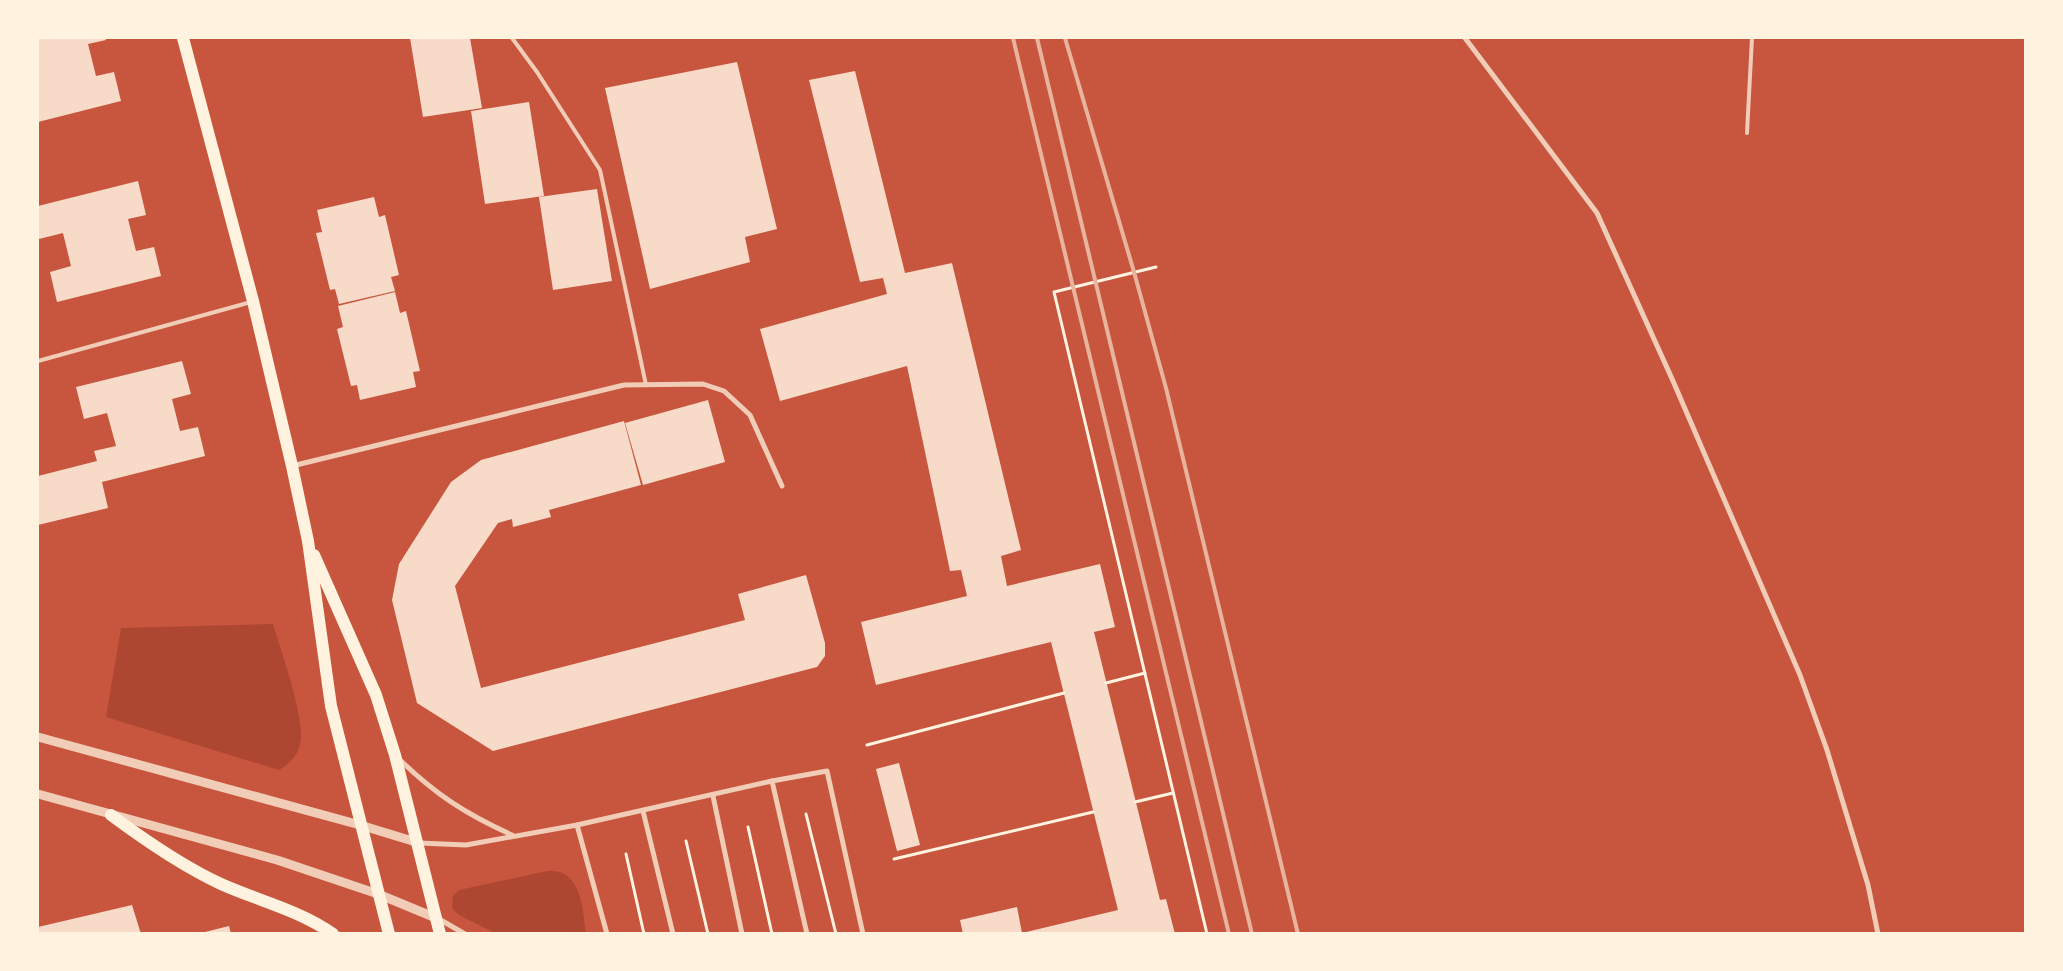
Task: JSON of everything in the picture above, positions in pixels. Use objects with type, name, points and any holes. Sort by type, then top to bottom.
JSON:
[{"type":"main road","points":[[183,38],[253,301],[292,466],[308,541],[331,706],[389,934]]},
{"type":"main road","points":[[308,541],[376,695],[395,755],[419,843],[440,934]]},
{"type":"main road","points":[[111,815],[142,838],[220,883],[315,921],[333,934]]},
{"type":"street","points":[[1465,38],[1597,213],[1673,381],[1800,675],[1827,750],[1868,885],[1878,934]]},
{"type":"street","points":[[292,466],[615,388],[646,385],[703,384],[724,391],[750,415],[782,486]]},
{"type":"street","points":[[38,737],[360,825],[419,843],[466,845],[512,835],[578,825],[713,796],[772,781],[826,771],[863,934]]},
{"type":"street","points":[[395,755],[446,801],[512,835]]},
{"type":"street","points":[[772,781],[807,934]]},
{"type":"street","points":[[38,794],[277,860],[378,894],[436,918],[466,934]]},
{"type":"street","points":[[713,796],[742,934]]},
{"type":"street","points":[[643,811],[673,934]]},
{"type":"street","points":[[578,825],[607,934]]},
{"type":"lane","points":[[512,38],[537,72],[600,170],[646,385]]},
{"type":"lane","points":[[1746,133],[1752,38]]},
{"type":"lane","points":[[38,361],[253,301]]},
{"type":"path","points":[[1156,267],[1054,292],[1207,934]]},
{"type":"path","points":[[1106,683],[1144,673]]},
{"type":"path","points":[[867,744],[1064,693]]},
{"type":"path","points":[[1135,802],[1173,793]]},
{"type":"path","points":[[894,859],[1093,812]]},
{"type":"path","points":[[806,814],[836,934]]},
{"type":"path","points":[[748,827],[772,934]]},
{"type":"path","points":[[686,841],[708,934]]},
{"type":"path","points":[[626,854],[644,934]]},
{"type":"shaded area","points":[[273,624],[296,702],[301,733],[297,753],[289,763],[279,770],[106,717],[121,628]]},
{"type":"shaded area","points":[[548,871],[560,872],[568,876],[578,890],[583,908],[586,933],[495,933],[459,915],[452,908],[453,896],[459,890]]},
{"type":"building","points":[[38,38],[106,38],[106,40],[88,44],[96,76],[114,72],[121,101],[38,122]]},
{"type":"building","points":[[410,38],[470,38],[482,108],[423,117]]},
{"type":"building","points":[[737,62],[777,229],[745,237],[750,262],[650,289],[605,88]]},
{"type":"building","points":[[855,71],[905,273],[952,263],[1021,550],[1001,556],[1007,586],[1100,564],[1115,627],[1094,632],[1160,900],[1166,899],[1175,934],[963,934],[960,920],[1017,907],[1022,933],[1118,910],[1051,642],[876,685],[861,622],[967,596],[961,570],[950,571],[907,366],[780,401],[760,329],[887,294],[883,278],[860,282],[809,80]]},
{"type":"building","points":[[529,102],[544,196],[485,204],[471,111]]},
{"type":"building","points":[[138,181],[146,215],[128,219],[136,251],[154,247],[161,276],[57,302],[50,272],[71,266],[63,233],[39,239],[38,206]]},
{"type":"building","points":[[597,189],[612,281],[553,290],[539,197]]},
{"type":"building","points":[[374,197],[379,217],[385,215],[399,275],[391,277],[395,291],[339,304],[335,289],[330,290],[316,233],[322,232],[317,210]]},
{"type":"building","points":[[395,292],[400,313],[406,311],[420,371],[413,372],[416,387],[360,400],[357,385],[351,386],[337,329],[343,327],[338,306]]},
{"type":"building","points":[[182,361],[191,394],[172,399],[180,431],[198,427],[205,456],[102,482],[108,508],[38,525],[38,476],[97,461],[94,451],[116,446],[107,413],[84,419],[76,387]]},
{"type":"building","points":[[708,400],[725,462],[643,485],[625,423]]},
{"type":"building","points":[[624,421],[641,485],[549,510],[551,517],[513,527],[512,519],[498,523],[455,586],[481,688],[745,620],[738,594],[806,575],[825,643],[825,656],[817,667],[493,751],[417,703],[392,600],[399,564],[451,482],[481,460]]},
{"type":"building","points":[[899,763],[920,845],[897,851],[876,769]]},
{"type":"building","points":[[132,905],[141,934],[38,934],[38,927]]},
{"type":"building","points":[[229,926],[231,934],[201,934],[201,933]]},
{"type":"railway","points":[[1013,38],[1229,934]]},
{"type":"railway","points":[[1037,38],[1252,934]]},
{"type":"railway","points":[[1065,38],[1166,388],[1298,934]]}]
